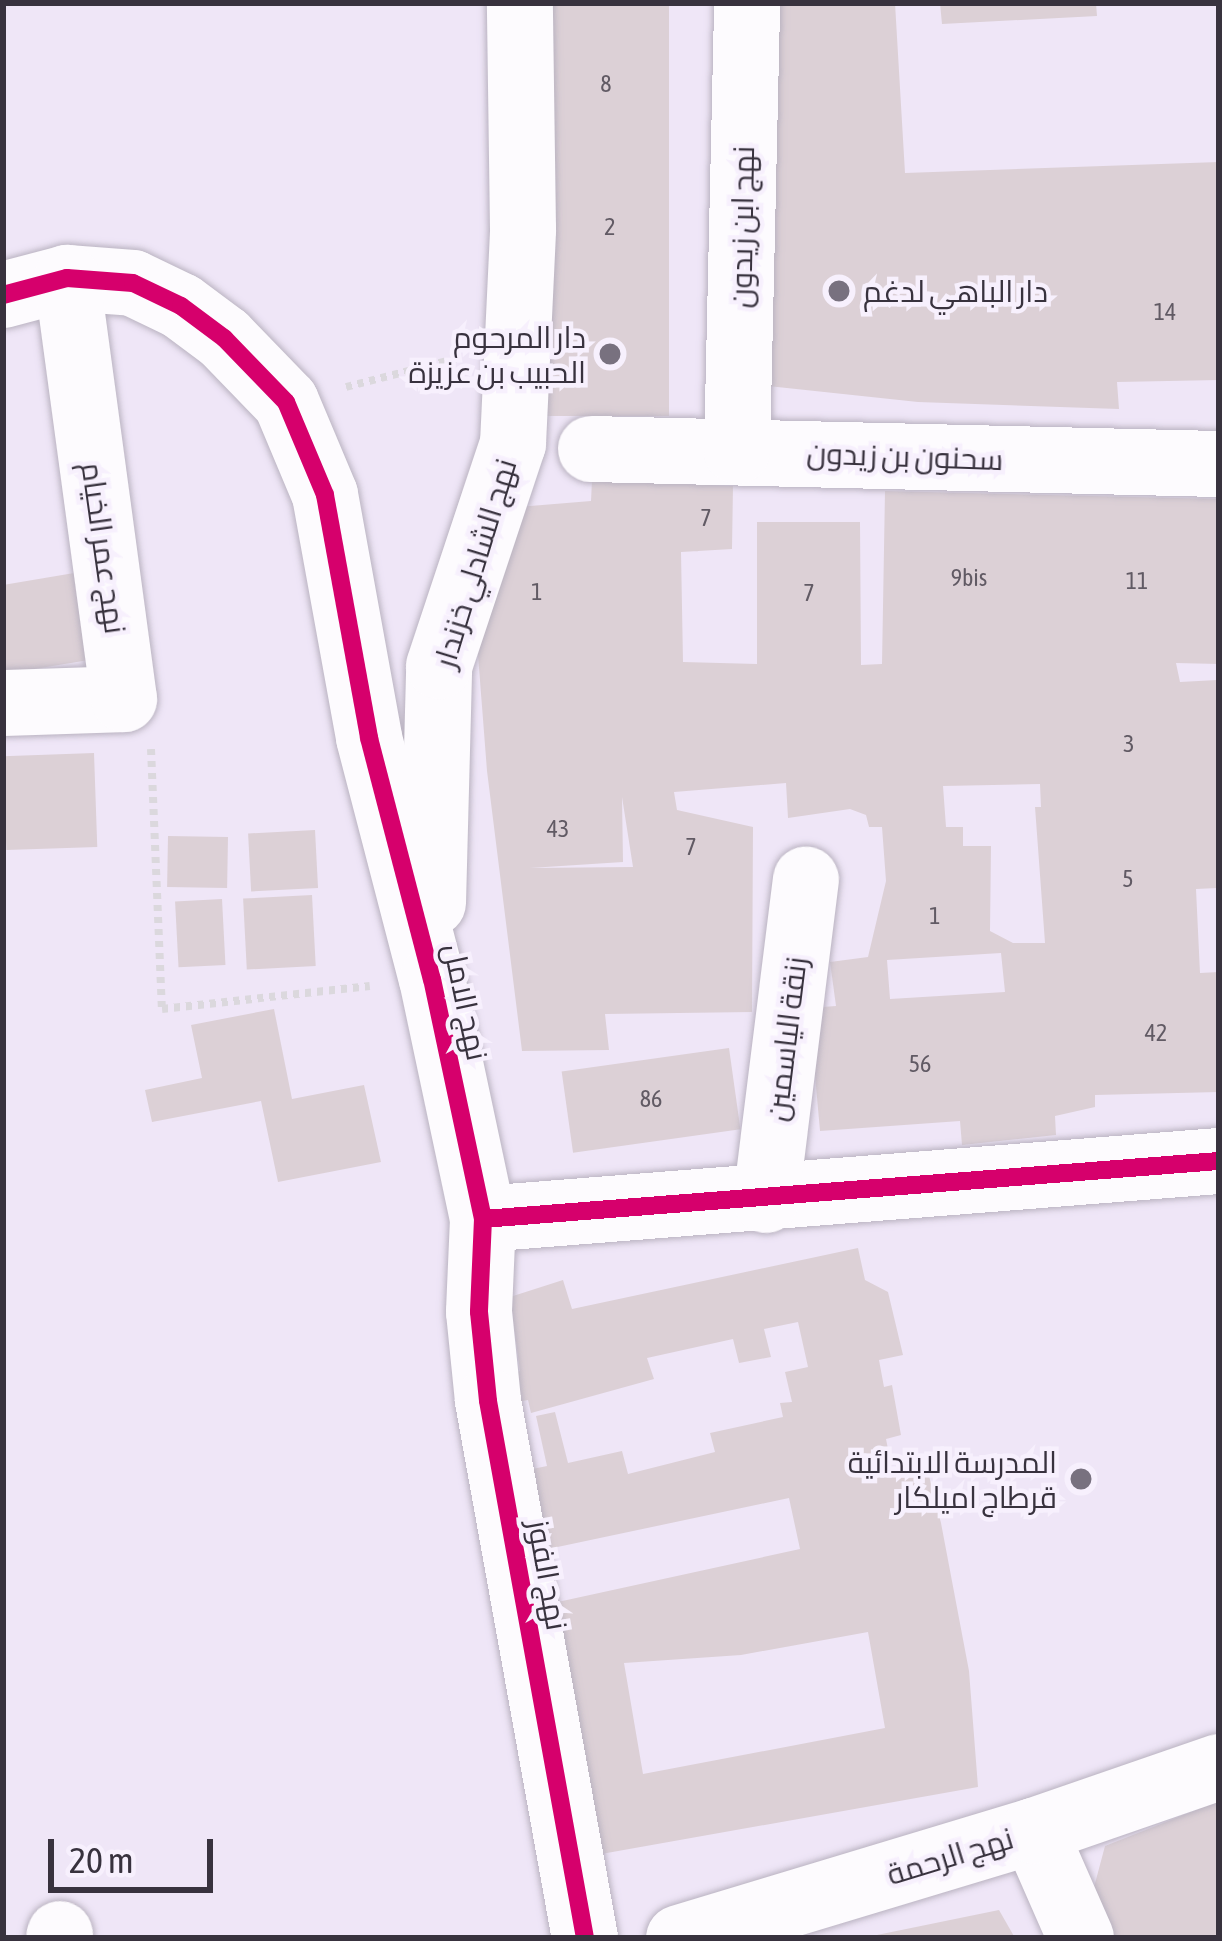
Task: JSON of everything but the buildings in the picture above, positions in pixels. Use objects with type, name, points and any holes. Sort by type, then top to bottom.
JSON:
[{"type":"street","name":"نهج الشادلي خزندار","points":[[432,979],[439,666],[512,444],[525,97],[520,3]]},
{"type":"street","name":"نهج ابن زيدون","points":[[737,451],[747,3]]},
{"type":"street","name":"نهج الامل","points":[[3,295],[68,278],[133,283],[181,306],[224,338],[286,402],[325,495],[369,738],[432,979],[483,1220]]},
{"type":"street","name":"نهج عمر الخيام","points":[[68,278],[124,699]]},
{"type":"street","name":"سحنون بن زيدون","points":[[591,449],[1219,464]]},
{"type":"street","points":[[3,703],[124,699]]},
{"type":"street","name":"زنقة الياسمين","points":[[766,1200],[806,879]]},
{"type":"street","points":[[483,1220],[1219,1161]]},
{"type":"street","name":"نهج الفوز","points":[[483,1220],[479,1312],[488,1401],[585,1938]]},
{"type":"street","name":"نهج الرحمة","points":[[679,1938],[1034,1831],[1219,1767]]},
{"type":"street","points":[[1034,1831],[1081,1938]]},
{"type":"path","points":[[286,402],[516,344]]},
{"type":"path","points":[[124,699],[148,698],[161,1009],[432,979]]},
{"type":"cycle path","points":[[3,295],[67,278],[133,283],[181,306],[224,338],[286,402],[325,495],[369,738],[432,979],[483,1219],[1219,1161]]},
{"type":"cycle path","points":[[483,1219],[479,1312],[488,1401],[585,1938]]},
{"type":"place","name":"دار الباهي لدغم","points":[[839,291]]},
{"type":"place","name":"دار المرحوم الحبيب بن عزيزة","points":[[610,354]]},
{"type":"place","name":"المدرسة الابتدائية قرطاج اميلكار","points":[[1081,1479]]}]
